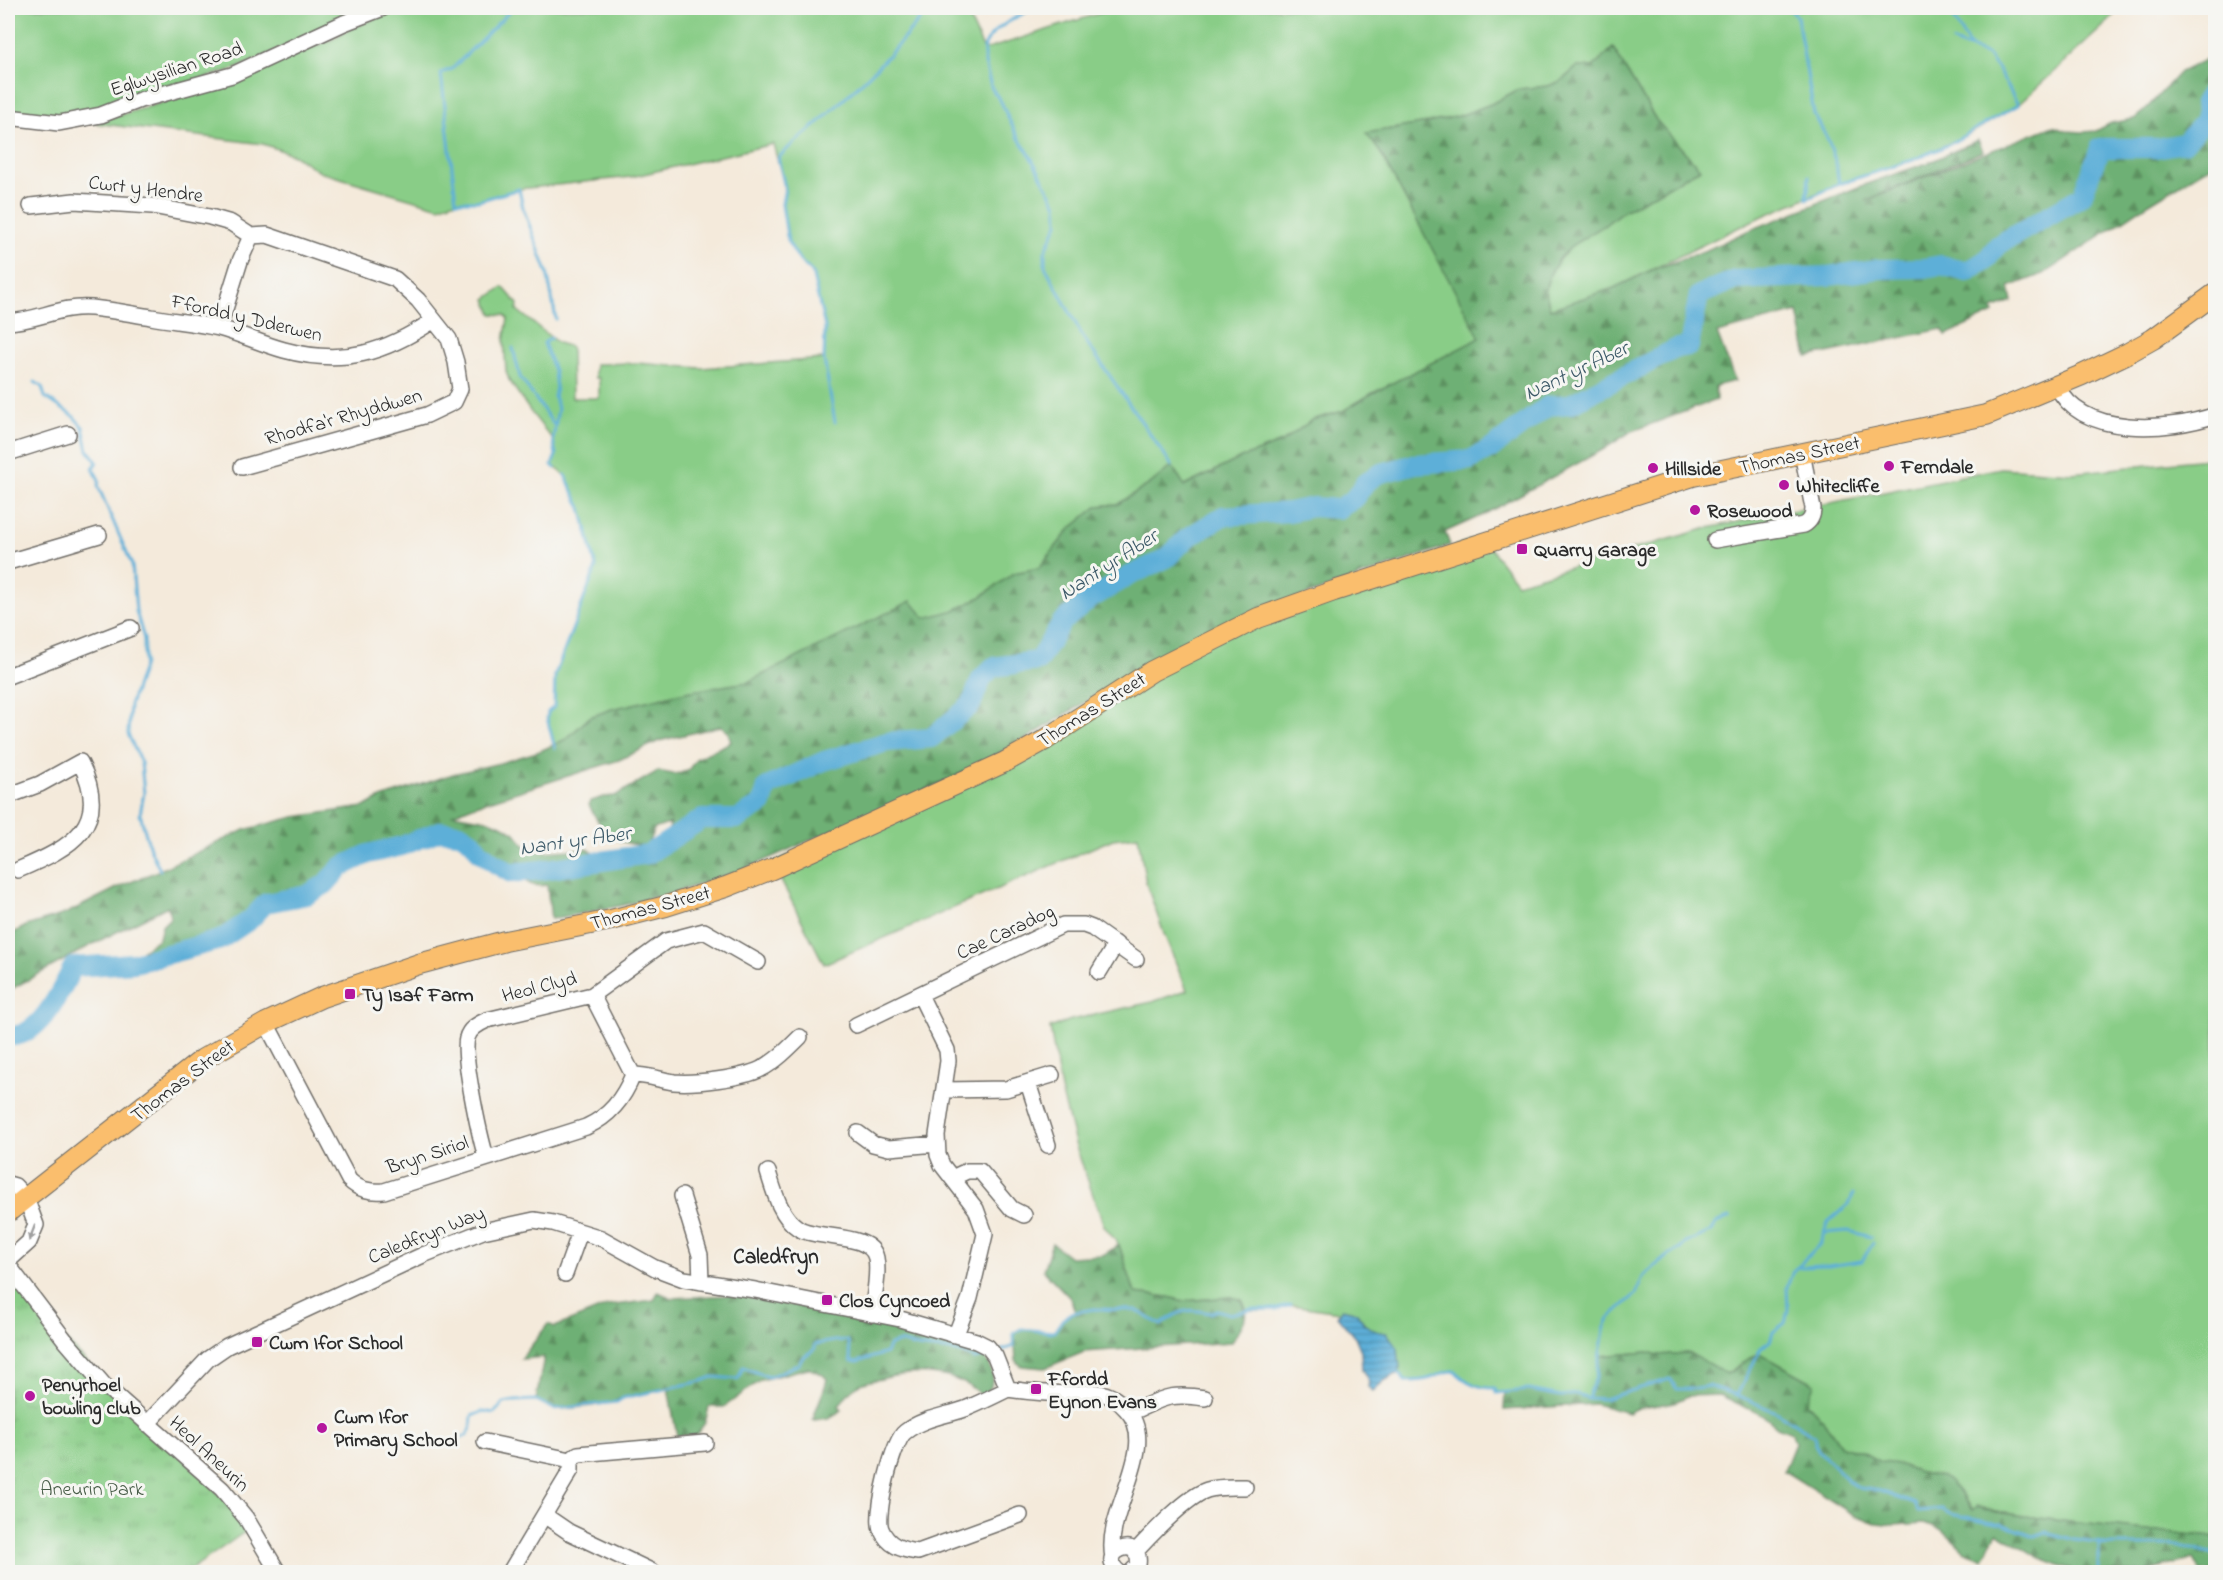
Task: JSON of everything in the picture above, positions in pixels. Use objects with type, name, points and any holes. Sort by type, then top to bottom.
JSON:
[{"type":"main road","name":"Thomas Street","points":[[8,1212],[203,1059],[266,1023],[348,987],[419,964],[505,941],[611,920],[726,887],[772,869],[1005,762],[1045,740],[1152,670],[1221,635],[1297,603],[1693,476],[1986,416],[2108,363],[2153,339],[2216,293]]},
{"type":"street","name":"Eglwysilian Road","points":[[8,117],[60,123],[101,115],[140,100],[232,75],[344,23],[383,8]]},
{"type":"street","name":"Cwrt y Hendre","points":[[31,206],[74,201],[152,206],[210,217],[231,224],[251,236]]},
{"type":"street","name":"Rhodfa'r Rhyddwen","points":[[242,467],[427,415],[454,402],[460,389],[456,362],[449,339],[418,300],[395,279],[273,237],[260,234],[251,236]]},
{"type":"street","points":[[219,328],[240,261],[251,236]]},
{"type":"street","name":"Ffordd y Dderwen","points":[[8,322],[30,320],[56,311],[82,308],[219,328],[284,350],[320,358],[348,357],[383,349],[410,336],[434,320]]},
{"type":"street","points":[[2058,386],[2062,396],[2080,413],[2111,423],[2151,425],[2198,421],[2216,416]]},
{"type":"street","points":[[8,453],[68,434]]},
{"type":"street","points":[[1715,540],[1804,525],[1808,522],[1813,508],[1802,453]]},
{"type":"street","points":[[8,562],[99,535]]},
{"type":"street","points":[[8,676],[131,628]]},
{"type":"street","points":[[8,796],[40,784],[80,762],[92,790],[92,810],[89,819],[74,839],[52,856],[18,870]]},
{"type":"street","name":"Cae Caradog","points":[[856,1025],[1063,925],[1084,925],[1098,931],[1136,959]]},
{"type":"street","name":"Heol Clyd","points":[[486,1157],[473,1098],[466,1044],[468,1034],[476,1026],[487,1020],[592,995],[666,941],[704,930],[759,962]]},
{"type":"street","points":[[1099,972],[1116,944]]},
{"type":"street","points":[[921,994],[947,1050],[948,1061],[937,1144],[938,1155],[942,1165],[976,1209],[985,1234],[970,1298],[956,1335]]},
{"type":"street","points":[[592,995],[633,1075],[645,1075],[675,1082],[720,1079],[759,1070],[780,1057],[800,1037]]},
{"type":"street","name":"Bryn Siriol","points":[[266,1023],[349,1180],[359,1188],[375,1192],[557,1136],[600,1120],[616,1103],[633,1075]]},
{"type":"street","points":[[945,1090],[996,1090],[1052,1075]]},
{"type":"street","points":[[1028,1083],[1048,1145]]},
{"type":"street","points":[[858,1133],[873,1144],[889,1148],[937,1144]]},
{"type":"street","points":[[952,1178],[967,1171],[980,1171],[1012,1209],[1024,1215]]},
{"type":"street","points":[[765,1178],[784,1215],[798,1228],[812,1234],[861,1243],[870,1247],[876,1257],[872,1314]]},
{"type":"street","points":[[8,1185],[15,1186],[26,1198]]},
{"type":"street","points":[[682,1196],[700,1255],[702,1282]]},
{"type":"street","name":"Heol Aneurin","points":[[26,1198],[36,1225],[34,1233],[29,1242],[8,1263],[59,1333],[96,1377],[222,1489],[241,1510],[278,1572]]},
{"type":"street","name":"Caledfryn Way","points":[[147,1424],[208,1359],[227,1346],[423,1255],[483,1231],[516,1222],[534,1220],[601,1238],[669,1275],[900,1319],[983,1344],[992,1351],[1008,1389]]},
{"type":"street","points":[[565,1274],[580,1232]]},
{"type":"street","points":[[1020,1515],[918,1552],[901,1550],[891,1544],[881,1528],[880,1516],[892,1457],[903,1433],[925,1421],[965,1409],[1008,1389],[1074,1394],[1099,1393],[1117,1399],[1130,1413],[1139,1440],[1110,1545],[1125,1565],[1156,1529],[1200,1493],[1218,1487],[1245,1487]]},
{"type":"street","points":[[1130,1413],[1171,1395],[1205,1398]]},
{"type":"street","points":[[485,1442],[571,1460]]},
{"type":"street","points":[[510,1572],[571,1470],[571,1460],[578,1454],[705,1443]]},
{"type":"street","points":[[544,1515],[569,1532],[653,1572]]},
{"type":"green space","points":[[8,8],[369,8],[238,68],[79,116],[8,113]]},
{"type":"green space","points":[[399,8],[961,8],[969,18],[984,50],[1119,8],[2119,8],[2109,21],[2018,105],[1973,132],[1913,160],[1839,184],[1756,219],[1614,288],[1550,309],[1545,290],[1550,274],[1560,258],[1574,244],[1620,213],[1700,169],[1656,120],[1613,48],[1593,67],[1577,67],[1561,81],[1548,86],[1519,89],[1491,104],[1459,116],[1367,133],[1380,152],[1481,338],[1371,394],[1343,411],[1312,420],[1282,442],[1241,458],[1184,486],[1172,466],[1150,484],[1118,504],[1098,506],[1070,529],[1039,568],[1014,573],[979,598],[955,610],[798,658],[748,682],[686,692],[612,709],[590,717],[566,739],[554,746],[547,718],[548,712],[554,707],[555,675],[596,567],[581,508],[565,475],[552,465],[556,455],[553,440],[509,380],[506,371],[504,341],[508,319],[505,315],[492,314],[486,299],[503,287],[518,304],[517,310],[558,343],[571,347],[572,398],[599,398],[599,378],[595,378],[595,364],[636,363],[701,368],[824,359],[825,327],[812,272],[800,261],[788,242],[782,204],[785,187],[773,144],[631,177],[519,189],[478,201],[456,201],[439,207],[320,172],[294,155],[263,144],[94,123],[244,78]]},
{"type":"green space","points":[[1613,48],[1656,120],[1700,169],[1620,213],[1574,244],[1560,258],[1550,274],[1545,290],[1550,309],[1614,288],[1743,233],[1861,186],[1930,162],[1978,140],[1983,151],[1865,201],[2053,126],[2066,131],[2096,131],[2111,123],[2134,119],[2180,72],[2215,55],[2215,163],[2148,204],[2045,273],[2009,287],[2012,301],[1993,309],[1994,313],[1946,335],[1942,329],[1807,357],[1798,312],[1717,333],[1735,381],[1715,386],[1716,400],[1630,432],[1604,449],[1483,515],[1445,532],[1450,545],[1233,621],[1190,640],[1125,677],[1029,737],[962,773],[745,869],[676,892],[551,919],[547,885],[530,884],[519,872],[511,873],[480,852],[472,841],[460,833],[439,831],[402,846],[368,854],[341,867],[326,884],[307,895],[266,903],[250,920],[220,940],[124,964],[159,938],[162,926],[170,918],[168,906],[8,991],[8,936],[26,926],[65,914],[244,830],[294,817],[364,807],[381,798],[453,774],[540,751],[566,739],[590,717],[612,709],[686,692],[748,682],[911,601],[925,618],[955,610],[979,598],[1014,573],[1039,568],[1070,529],[1098,506],[1118,504],[1150,484],[1172,466],[1185,486],[1241,458],[1282,442],[1312,420],[1343,411],[1371,394],[1480,338],[1380,152],[1366,133],[1459,116],[1491,104],[1519,89],[1548,86],[1561,81],[1577,67],[1593,67]],"holes":[[[721,726],[728,732],[731,742],[697,758],[689,769],[673,774],[658,771],[615,796],[591,801],[589,805],[599,824],[611,836],[625,843],[647,846],[654,829],[671,823],[664,843],[648,854],[604,860],[588,849],[539,852],[525,846],[515,833],[504,826],[488,820],[453,814],[619,760],[659,741]]]},
{"type":"green space","points":[[2215,458],[2215,1534],[2213,1537],[2069,1522],[1996,1512],[1978,1506],[1974,1510],[1942,1477],[1924,1474],[1898,1464],[1880,1462],[1862,1452],[1841,1446],[1825,1422],[1807,1403],[1814,1383],[1759,1353],[1726,1374],[1689,1353],[1658,1355],[1648,1352],[1600,1356],[1596,1377],[1588,1398],[1577,1394],[1561,1396],[1529,1390],[1496,1393],[1494,1388],[1473,1384],[1455,1371],[1447,1371],[1428,1379],[1405,1381],[1398,1373],[1400,1368],[1387,1333],[1369,1327],[1357,1313],[1342,1309],[1339,1312],[1291,1305],[1277,1309],[1247,1310],[1242,1300],[1232,1297],[1184,1301],[1135,1293],[1119,1245],[1104,1226],[1076,1147],[1061,1090],[1050,1028],[1071,1020],[1152,1002],[1187,990],[1146,883],[1138,836],[1113,839],[824,964],[772,863],[1030,741],[1150,666],[1481,536],[1517,583],[1708,528],[2001,468],[2072,473]]},
{"type":"green space","points":[[1052,1243],[1070,1257],[1103,1255],[1119,1245],[1135,1293],[1184,1301],[1232,1297],[1242,1300],[1245,1306],[1244,1322],[1231,1342],[1084,1352],[1045,1368],[1021,1366],[1016,1360],[1014,1333],[1021,1329],[1054,1332],[1062,1320],[1075,1312],[1071,1299],[1043,1270]]},
{"type":"green space","name":"Aneurin Park","points":[[8,1265],[65,1340],[252,1527],[187,1572],[8,1572]]},
{"type":"green space","points":[[658,1292],[672,1298],[733,1295],[893,1323],[978,1349],[989,1363],[993,1375],[991,1387],[983,1397],[972,1388],[948,1377],[935,1374],[894,1376],[857,1386],[839,1406],[842,1410],[829,1418],[813,1420],[827,1379],[822,1374],[808,1368],[761,1380],[724,1407],[709,1407],[705,1423],[696,1435],[677,1436],[668,1388],[610,1403],[578,1408],[553,1408],[536,1400],[544,1357],[521,1359],[548,1324],[555,1327],[607,1306],[654,1300]]},
{"type":"green space","points":[[1648,1352],[1658,1355],[1689,1353],[1727,1374],[1759,1353],[1815,1384],[1807,1403],[1825,1422],[1841,1446],[1862,1452],[1880,1462],[1898,1464],[1924,1474],[1942,1477],[1950,1481],[1973,1510],[1977,1506],[1996,1512],[2069,1522],[2213,1537],[2215,1534],[2215,1572],[2200,1572],[2193,1559],[2145,1572],[2077,1572],[2038,1557],[1997,1532],[1983,1559],[1964,1550],[1943,1530],[1925,1523],[1893,1525],[1870,1522],[1854,1515],[1784,1471],[1795,1443],[1792,1433],[1777,1427],[1764,1416],[1720,1395],[1688,1396],[1675,1402],[1635,1409],[1628,1413],[1596,1404],[1504,1410],[1505,1392],[1529,1390],[1561,1396],[1577,1394],[1588,1398],[1596,1377],[1600,1356]]},
{"type":"water","points":[[1342,1309],[1357,1313],[1373,1330],[1387,1333],[1398,1349],[1400,1368],[1398,1373],[1373,1391],[1368,1387],[1369,1382],[1362,1369],[1361,1351],[1356,1339],[1337,1316]]},
{"type":"waterway","points":[[513,8],[452,69],[441,73],[456,201],[478,201],[519,189],[523,208],[547,272],[556,319]]},
{"type":"waterway","points":[[835,422],[824,359],[825,327],[812,272],[800,261],[788,242],[782,204],[785,188],[778,158],[875,69],[928,8]]},
{"type":"waterway","points":[[1789,8],[1797,17],[1814,114],[1828,140],[1836,163],[1839,184]]},
{"type":"waterway","points":[[1947,8],[1970,47]]},
{"type":"waterway","points":[[1032,9],[996,31],[986,43],[984,53],[992,89],[1002,103],[1017,136],[1057,205],[1058,223],[1045,252],[1045,266],[1083,337],[1172,466]]},
{"type":"waterway","points":[[1809,176],[1807,199],[1839,184],[1913,160],[1948,145],[2018,105],[1988,55],[1953,42]]},
{"type":"waterway","name":"Nant yr Aber","points":[[8,1036],[19,1035],[30,1030],[39,1022],[56,1000],[73,967],[134,963],[220,940],[250,920],[266,903],[307,895],[326,884],[341,867],[368,854],[402,846],[439,831],[460,833],[472,841],[480,852],[511,873],[648,854],[702,819],[737,819],[762,804],[767,787],[824,761],[887,742],[931,738],[971,705],[981,679],[993,667],[1038,661],[1062,622],[1092,598],[1129,576],[1167,558],[1187,538],[1223,516],[1289,512],[1313,507],[1338,509],[1354,499],[1365,483],[1378,474],[1415,464],[1470,460],[1492,448],[1548,406],[1570,404],[1677,348],[1689,346],[1699,295],[1735,280],[1828,276],[1879,269],[1925,268],[1941,265],[1967,272],[1986,260],[1998,245],[2082,196],[2100,148],[2156,148],[2184,143],[2206,119],[2205,101],[2216,85]]},
{"type":"waterway","points":[[551,338],[544,343],[554,371],[556,388],[554,396],[558,408],[553,440],[556,455],[552,465],[555,468]]},
{"type":"waterway","points":[[513,348],[520,377],[554,425]]},
{"type":"waterway","points":[[35,382],[42,387],[45,397],[73,416],[83,427],[88,450],[97,462],[93,468],[99,480],[98,486],[132,565],[136,611],[144,639],[144,664],[130,705],[128,734],[141,763],[144,793],[140,814],[150,849],[160,870]]},
{"type":"waterway","points":[[555,749],[547,718],[548,712],[554,707],[555,675],[596,567],[581,508],[565,475]]},
{"type":"waterway","points":[[1737,1395],[1761,1348],[1770,1341],[1773,1332],[1785,1323],[1788,1309],[1787,1287],[1793,1271],[1820,1244],[1828,1222],[1850,1203],[1853,1194]]},
{"type":"waterway","points":[[1588,1398],[1596,1377],[1604,1330],[1609,1318],[1636,1294],[1643,1277],[1648,1272],[1686,1243],[1712,1231],[1716,1223],[1730,1217]]},
{"type":"waterway","points":[[1825,1233],[1848,1231],[1871,1237]]},
{"type":"waterway","points":[[1799,1267],[1862,1261],[1873,1243]]},
{"type":"waterway","points":[[1002,1350],[1014,1346],[1014,1333],[1021,1329],[1054,1332],[1062,1320],[1071,1313],[1094,1309],[1136,1310],[1161,1325],[1178,1313],[1189,1310],[1210,1313],[1217,1310],[1230,1314],[1252,1309],[1277,1309],[1291,1305]]},
{"type":"waterway","points":[[461,1437],[466,1436],[471,1429],[472,1416],[484,1411],[494,1413],[504,1403],[536,1400],[554,1409],[617,1402],[623,1398],[713,1377],[738,1379],[743,1367],[769,1377],[799,1364],[803,1357],[815,1349],[815,1344],[848,1341],[851,1361],[857,1362],[886,1353],[890,1345],[898,1343],[953,1351],[974,1359],[985,1356]]},
{"type":"waterway","points":[[1398,1373],[1405,1381],[1415,1381],[1455,1371],[1473,1384],[1495,1388],[1496,1393],[1529,1390],[1561,1396],[1577,1394],[1588,1398],[1604,1399],[1670,1379],[1677,1389],[1708,1386],[1737,1395],[1778,1413],[1815,1436],[1815,1444],[1819,1451],[1850,1482],[1859,1488],[1880,1491],[1915,1504],[1918,1511],[1942,1509],[1950,1514],[2002,1524],[2035,1536],[2046,1532],[2074,1540],[2112,1545],[2172,1545],[2216,1554]]},
{"type":"waterway","points":[[2099,1542],[2099,1572]]},
{"type":"place","name":"Ferndale","points":[[1889,466]]},
{"type":"place","name":"Hillside","points":[[1653,468]]},
{"type":"place","name":"Whitecliffe","points":[[1784,485]]},
{"type":"place","name":"Rosewood","points":[[1695,510]]},
{"type":"place","name":"Quarry Garage","points":[[1522,549]]},
{"type":"place","name":"Ty Isaf Farm","points":[[350,994]]},
{"type":"place","name":"Clos Cyncoed","points":[[827,1300]]},
{"type":"place","name":"Cwm Ifor School","points":[[257,1342]]},
{"type":"place","name":"Ffordd Eynon Evans","points":[[1036,1389]]},
{"type":"place","name":"Penyrhoel bowling club","points":[[30,1396]]},
{"type":"place","name":"Cwm Ifor Primary School","points":[[322,1428]]},
{"type":"district","name":"Caledfryn","points":[[776,1256]]}]
